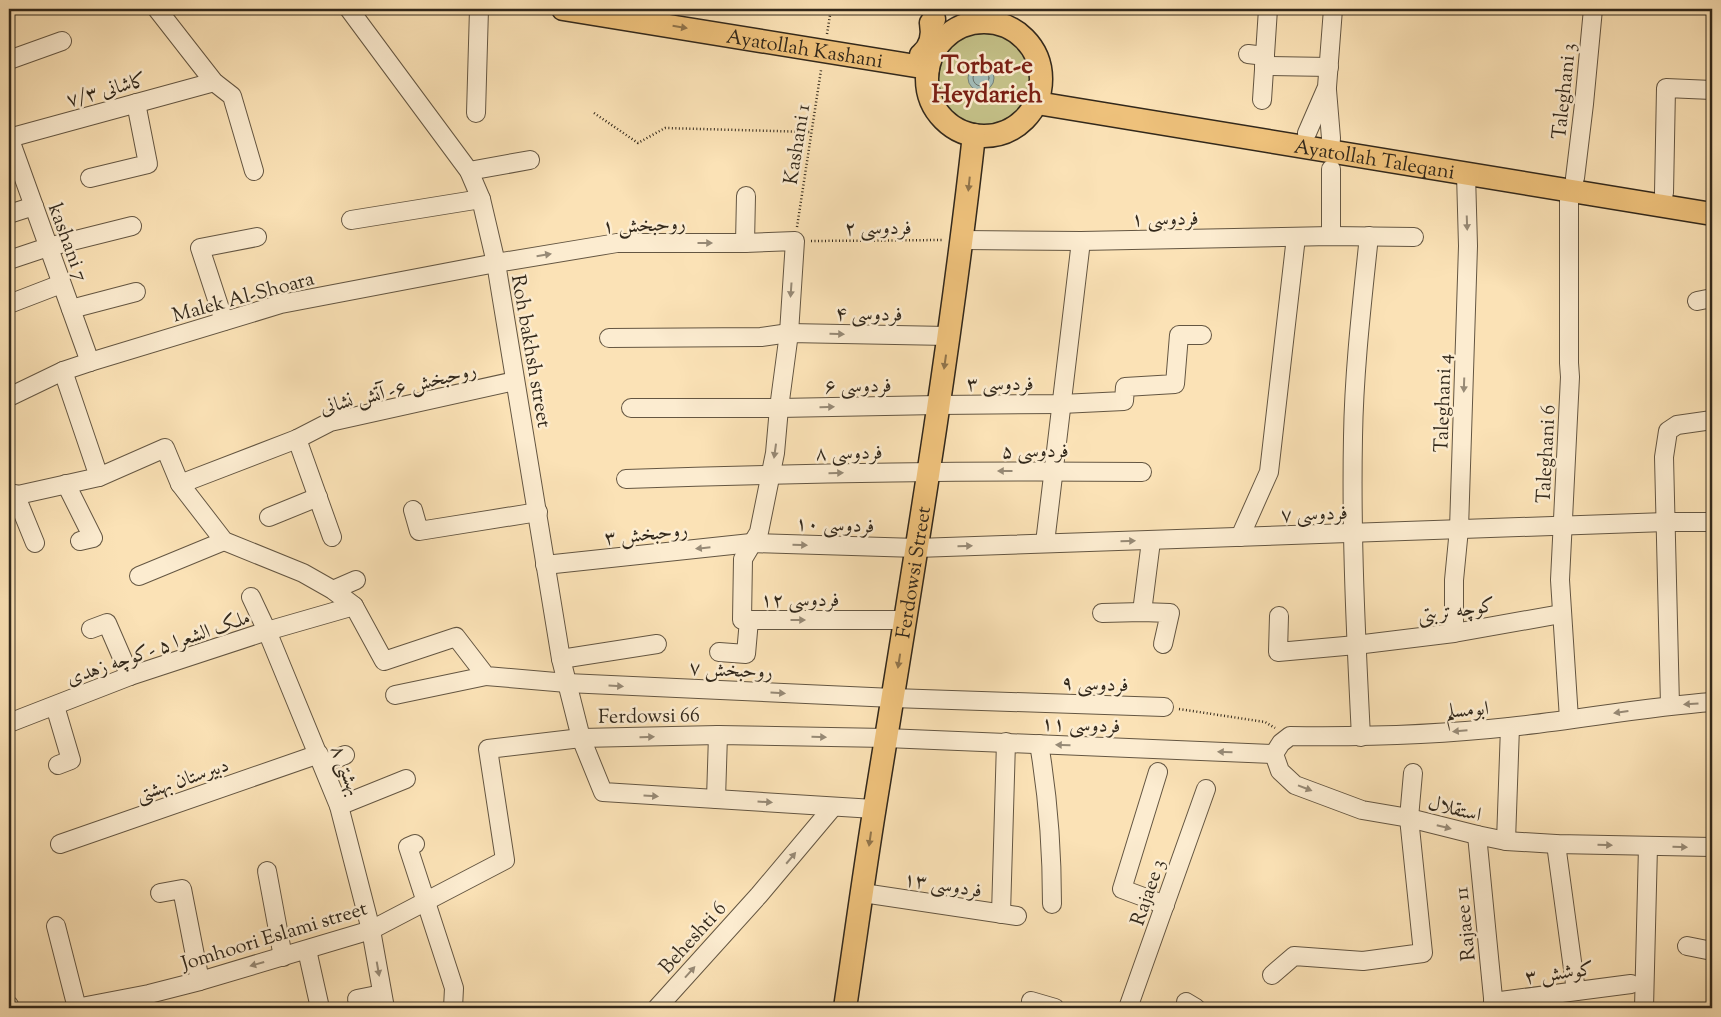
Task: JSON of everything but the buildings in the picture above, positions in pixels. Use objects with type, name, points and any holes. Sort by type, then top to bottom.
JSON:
[{"type":"main road","name":"Ayatollah Kashani","points":[[563,9],[928,68]]},
{"type":"main road","points":[[998,16],[1032,47],[1040,66],[1039,97],[1028,116],[1012,129],[993,136],[974,135],[956,128],[944,120],[936,109],[928,89],[928,68],[935,50],[935,21],[963,26],[998,16]]},
{"type":"main road","points":[[902,63],[921,55],[927,49],[931,38],[931,23],[935,21]]},
{"type":"main road","name":"Ayatollah Taleqani","points":[[1039,97],[1307,134],[1330,153],[1572,185],[1712,214]]},
{"type":"main road","name":"Ayatollah Taleqani","points":[[1039,97],[1330,153],[1466,174],[1664,193],[1712,201]]},
{"type":"main road","name":"Ferdowsi Street","points":[[845,1008],[874,809],[917,548],[962,240],[974,135]]},
{"type":"street","points":[[157,9],[214,82],[232,96],[254,171]]},
{"type":"street","name":"Roh bakhsh street","points":[[349,9],[469,171],[481,199],[496,263],[561,660],[581,738],[603,792],[716,799]]},
{"type":"street","points":[[476,112],[479,9]]},
{"type":"street","points":[[1262,100],[1259,59],[1268,9]]},
{"type":"street","points":[[1331,236],[1327,88],[1333,9]]},
{"type":"street","name":"Taleghani 3","points":[[1572,185],[1584,104],[1593,9]]},
{"type":"street","points":[[9,60],[62,41]]},
{"type":"street","points":[[1259,59],[1328,66]]},
{"type":"street","name":"کاشانی ۷/۳","points":[[9,137],[214,82]]},
{"type":"street","points":[[1307,134],[1327,88]]},
{"type":"street","points":[[1664,193],[1666,88],[1712,90]]},
{"type":"street","points":[[90,178],[148,164],[136,103]]},
{"type":"street","name":"kashani 7","points":[[9,137],[90,362]]},
{"type":"street","points":[[469,171],[530,160]]},
{"type":"street","name":"Taleghani 4","points":[[1454,632],[1454,580],[1459,529],[1468,246],[1466,174]]},
{"type":"street","name":"Taleghani 6","points":[[1569,719],[1560,580],[1570,377],[1572,185]]},
{"type":"street","points":[[745,243],[746,196]]},
{"type":"street","points":[[351,220],[481,199]]},
{"type":"street","points":[[9,214],[34,206]]},
{"type":"street","points":[[9,260],[48,247],[132,226]]},
{"type":"street","name":"فردوسی ۱","points":[[962,240],[1080,241],[1331,236],[1414,237]]},
{"type":"street","points":[[1360,737],[1356,645],[1352,436],[1361,309],[1369,236]]},
{"type":"street","points":[[224,321],[200,248],[258,237]]},
{"type":"street","points":[[1240,537],[1269,472],[1296,237]]},
{"type":"street","points":[[751,543],[759,532],[775,453],[788,333],[795,241]]},
{"type":"street","name":"روحبخش ۱","points":[[496,263],[617,243],[795,241]]},
{"type":"street","points":[[1045,542],[1080,241]]},
{"type":"street","name":"Malek Al-Shoara","points":[[9,397],[63,372],[90,362],[281,304],[496,263]]},
{"type":"street","points":[[9,304],[61,284]]},
{"type":"street","points":[[71,309],[136,292]]},
{"type":"street","name":"فردوسی ۴","points":[[609,338],[761,337],[788,333],[948,336]]},
{"type":"street","name":"فردوسی ۳","points":[[938,405],[1062,404],[1124,401],[1125,387],[1175,384],[1179,336],[1202,334]]},
{"type":"street","points":[[63,372],[99,478]]},
{"type":"street","name":"روحبخش ۶- آتش نشانی","points":[[180,484],[297,439],[330,422],[515,382]]},
{"type":"street","name":"فردوسی ۶","points":[[631,408],[938,405]]},
{"type":"street","points":[[1670,705],[1664,458],[1668,431],[1677,425],[1712,420]]},
{"type":"street","points":[[297,439],[332,536]]},
{"type":"street","points":[[35,542],[12,496],[99,478],[165,448],[180,484],[224,541],[303,573],[333,590],[354,606],[384,661],[456,637],[486,676]]},
{"type":"street","name":"فردوسی ۵","points":[[928,472],[1142,472]]},
{"type":"street","name":"فردوسی ۸","points":[[626,479],[770,474],[928,472]]},
{"type":"street","points":[[66,484],[93,538],[80,541]]},
{"type":"street","points":[[269,518],[318,497]]},
{"type":"street","points":[[413,510],[419,531],[538,512]]},
{"type":"street","name":"فردوسی ۷","points":[[917,548],[1562,525],[1712,522]]},
{"type":"street","points":[[139,576],[224,541]]},
{"type":"street","points":[[1142,612],[1151,541]]},
{"type":"street","name":"فردوسی ۱۰","points":[[751,543],[917,548]]},
{"type":"street","name":"روحبخش ۳","points":[[544,565],[751,543]]},
{"type":"street","name":"فردوسی ۱۲","points":[[751,543],[743,559],[742,620],[905,620]]},
{"type":"street","points":[[333,590],[356,580]]},
{"type":"street","name":"ملک الشعرا ۵ -کوچه زهدی","points":[[9,723],[130,676],[267,631],[251,597]]},
{"type":"street","points":[[267,631],[354,606]]},
{"type":"street","points":[[1102,613],[1170,613],[1163,644]]},
{"type":"street","name":"کوچه تربتی","points":[[1279,616],[1278,652],[1356,645],[1454,632],[1561,614]]},
{"type":"street","points":[[718,652],[746,654],[749,620]]},
{"type":"street","points":[[92,628],[107,622],[130,676]]},
{"type":"street","name":"بهشتی ۸","points":[[267,631],[339,806],[371,930],[384,1001]]},
{"type":"street","points":[[561,660],[657,644]]},
{"type":"street","name":"روحبخش ۷","points":[[395,695],[486,676],[567,683],[893,698]]},
{"type":"street","name":"فردوسی ۹","points":[[893,698],[1164,707]]},
{"type":"street","name":"ابومسلم","points":[[1290,736],[1360,737],[1510,727],[1670,705],[1712,702]]},
{"type":"street","points":[[55,706],[71,760],[58,765]]},
{"type":"street","points":[[1506,840],[1510,727]]},
{"type":"street","points":[[718,735],[716,799],[874,809]]},
{"type":"street","name":"Ferdowsi 66","points":[[581,738],[718,735],[886,738]]},
{"type":"street","points":[[1274,754],[1281,743],[1290,736]]},
{"type":"street","name":"Jomhoori Eslami street","points":[[77,1008],[152,1001],[200,981],[371,930],[505,860],[488,749],[581,738]]},
{"type":"street","name":"فردوسی ۱۱","points":[[886,738],[1274,754]]},
{"type":"street","name":"فردوسی ۱۳","points":[[863,893],[1009,915],[1006,742]]},
{"type":"street","points":[[1039,744],[1046,783],[1052,904]]},
{"type":"street","name":"استقلال","points":[[1274,754],[1280,771],[1295,784],[1362,810],[1409,818],[1477,835],[1506,840],[1556,844],[1712,847]]},
{"type":"street","name":"دبیرستان بهشتی","points":[[60,844],[321,759],[345,755]]},
{"type":"street","points":[[1158,772],[1122,889],[1165,905]]},
{"type":"street","points":[[1272,975],[1294,956],[1363,961],[1423,953],[1409,818],[1413,773]]},
{"type":"street","points":[[339,806],[406,779]]},
{"type":"street","name":"Rajaee 3","points":[[1128,1008],[1206,789]]},
{"type":"street","name":"Beheshti 6","points":[[657,1008],[759,895],[834,807]]},
{"type":"street","name":"Rajaee 11","points":[[1477,835],[1494,1005]]},
{"type":"street","points":[[415,844],[408,847],[454,988],[454,1008]]},
{"type":"street","points":[[1556,844],[1576,991]]},
{"type":"street","points":[[1644,1008],[1648,846]]},
{"type":"street","points":[[267,872],[283,957]]},
{"type":"street","points":[[160,893],[182,889],[200,981]]},
{"type":"street","points":[[56,926],[77,1008]]},
{"type":"street","points":[[1688,946],[1712,951]]},
{"type":"street","points":[[307,950],[320,1008]]},
{"type":"street","name":"کوشش ۳","points":[[1494,1005],[1631,984]]},
{"type":"street","points":[[357,999],[384,1001]]},
{"type":"street","points":[[1031,1001],[1055,1008]]},
{"type":"path","name":"Kashani 1","points":[[795,241],[831,9]]},
{"type":"path","points":[[594,113],[638,144],[665,128],[812,132]]},
{"type":"path","name":"فردوسی ۲","points":[[795,241],[962,240]]},
{"type":"path","points":[[1164,707],[1265,722],[1290,736]]},
{"type":"shaded area","points":[[984,29],[1003,33],[1020,44],[1031,61],[1035,80],[1031,99],[1020,116],[1003,127],[984,131],[965,127],[948,116],[937,99],[933,80],[937,61],[948,44],[965,33]]},
{"type":"water","points":[[981,65],[990,69],[994,78],[990,87],[981,91],[972,87],[968,78],[972,69]]},
{"type":"district","name":"Torbat-e Heydarieh","points":[[987,78]]}]
